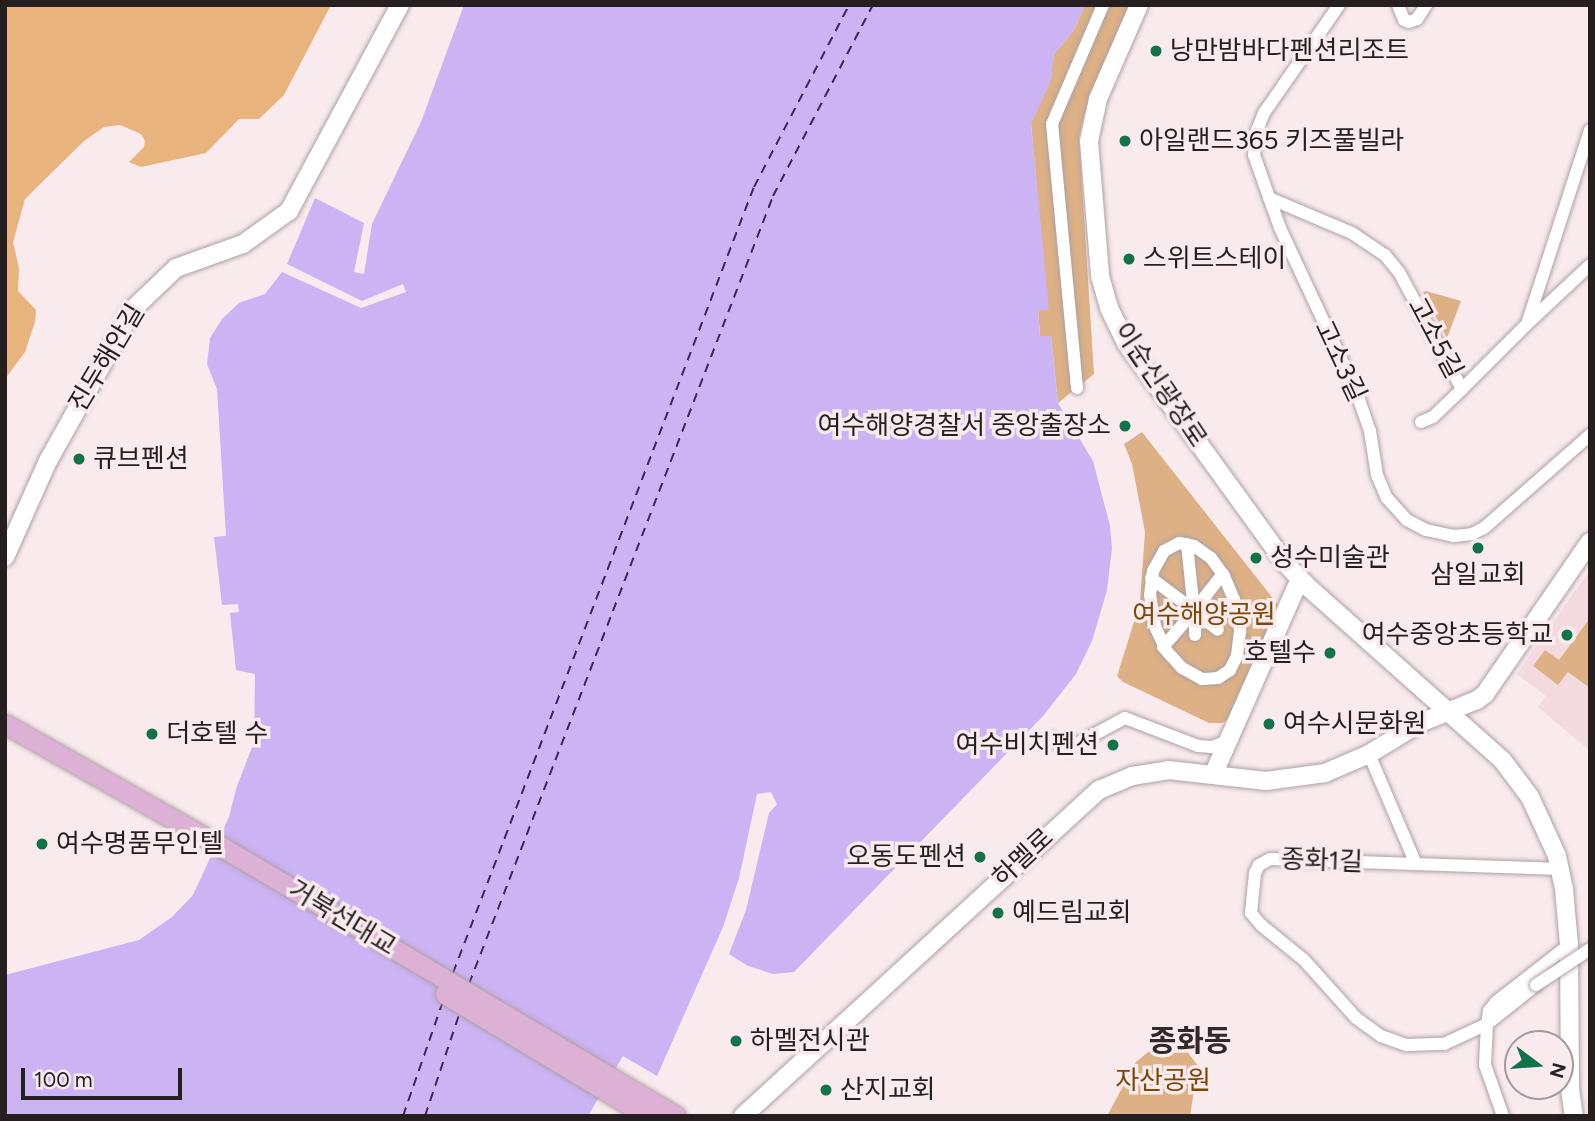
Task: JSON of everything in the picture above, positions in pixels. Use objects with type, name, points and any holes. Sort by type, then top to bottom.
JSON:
[{"type":"main road","name":"거북선대교","points":[[5,724],[234,854],[676,1116]]},
{"type":"main road","name":"거북선대교","points":[[5,738],[217,857],[647,1116]]},
{"type":"street","name":"진두해안길","points":[[5,557],[48,460],[133,309],[176,268],[243,244],[289,211],[400,5]]},
{"type":"street","points":[[1077,388],[1052,124],[1103,5]]},
{"type":"street","name":"이순신광장로","points":[[1139,5],[1097,104],[1089,141],[1103,290],[1126,343],[1269,544],[1300,579],[1449,711],[1520,781],[1543,823],[1560,869],[1569,945],[1570,1089],[1574,1116]]},
{"type":"street","name":"고소3길","points":[[1339,5],[1260,121],[1254,155],[1302,279],[1363,410],[1382,490],[1391,504],[1408,520],[1426,530],[1447,535],[1479,531],[1590,435]]},
{"type":"street","points":[[1398,5],[1404,20],[1409,22],[1417,19],[1426,5]]},
{"type":"street","name":"고소5길","points":[[1269,198],[1326,220],[1365,240],[1385,255],[1399,272],[1462,389],[1527,324],[1590,130]]},
{"type":"street","points":[[1527,324],[1590,265]]},
{"type":"street","points":[[1420,422],[1433,417],[1462,389]]},
{"type":"street","name":"하멜로","points":[[743,1116],[1091,796],[1117,781],[1145,773],[1177,770],[1249,780],[1284,780],[1331,771],[1369,754],[1414,726],[1478,700],[1485,694],[1590,542]]},
{"type":"street","points":[[1174,544],[1187,544],[1203,551],[1223,574],[1236,605],[1240,631],[1238,651],[1233,665],[1224,675],[1209,679],[1193,675],[1163,647],[1152,615],[1151,578],[1164,551],[1174,544]]},
{"type":"street","points":[[1187,544],[1195,635]]},
{"type":"street","points":[[1163,647],[1223,574]]},
{"type":"street","points":[[1151,578],[1217,630]]},
{"type":"street","points":[[1213,775],[1300,579]]},
{"type":"street","points":[[1152,615],[1236,605]]},
{"type":"street","points":[[1051,738],[1066,749],[1125,718],[1198,746],[1212,747],[1228,741]]},
{"type":"street","points":[[1369,754],[1416,864]]},
{"type":"street","name":"종화1길","points":[[1487,1024],[1437,1046],[1406,1045],[1390,1040],[1350,1013],[1309,966],[1261,925],[1251,913],[1255,873],[1265,860],[1560,869]]},
{"type":"street","points":[[1503,1116],[1485,1065],[1489,1011],[1496,1002],[1569,945]]},
{"type":"street","points":[[1487,1024],[1536,985],[1590,949]]},
{"type":"shaded area","points":[[5,5],[331,5],[284,95],[259,119],[239,119],[206,153],[141,167],[129,162],[144,147],[145,141],[141,134],[120,125],[104,127],[84,141],[25,199],[13,242],[19,268],[18,291],[36,310],[35,322],[25,352],[5,379]]},
{"type":"shaded area","points":[[464,5],[1085,5],[1074,30],[1054,54],[1051,81],[1031,124],[1049,309],[1038,311],[1040,336],[1051,336],[1058,403],[1093,461],[1110,526],[1112,548],[1107,590],[1092,641],[1076,674],[1043,716],[794,972],[773,974],[748,966],[729,954],[746,910],[769,813],[777,804],[771,792],[757,794],[739,878],[723,927],[657,1076],[623,1056],[588,1116],[5,1116],[5,975],[139,940],[172,917],[193,895],[229,817],[236,789],[254,742],[255,674],[236,670],[230,613],[239,612],[238,604],[222,605],[214,537],[226,536],[217,389],[207,364],[210,338],[222,319],[239,303],[265,294],[282,272],[361,308],[406,292],[403,284],[362,301],[287,264],[315,198],[364,223],[354,272],[364,274],[372,224],[421,122]]},
{"type":"shaded area","name":"여수중앙초등학교","points":[[1590,570],[1590,751],[1538,707],[1546,696],[1517,674]]},
{"type":"green space","points":[[1085,5],[1130,5],[1086,108],[1079,137],[1094,374],[1058,403],[1051,336],[1040,336],[1038,310],[1048,309],[1031,123],[1050,81],[1054,54],[1074,30]]},
{"type":"green space","points":[[1423,292],[1461,301],[1447,338]]},
{"type":"green space","name":"여수해양공원","points":[[1142,432],[1278,605],[1227,720],[1222,723],[1209,723],[1123,682],[1117,676],[1140,603],[1145,532],[1132,464],[1124,444]]},
{"type":"green space","points":[[1590,618],[1590,688],[1568,672],[1558,685],[1533,666],[1545,650],[1559,660]]},
{"type":"green space","name":"자산공원","points":[[1159,1043],[1178,1045],[1186,1050],[1198,1066],[1190,1116],[1107,1116],[1136,1062]]},
{"type":"ferry route","points":[[453,973],[754,187],[849,5]]},
{"type":"ferry route","points":[[469,984],[773,196],[873,5]]},
{"type":"ferry route","points":[[403,1116],[442,1004]]},
{"type":"ferry route","points":[[425,1116],[460,1012]]},
{"type":"place","name":"낭만밤바다펜션리조트","points":[[1156,51]]},
{"type":"place","name":"아일랜드365 키즈풀빌라","points":[[1125,141]]},
{"type":"place","name":"스위트스테이","points":[[1129,259]]},
{"type":"place","name":"여수해양경찰서 중앙출장소","points":[[1125,426]]},
{"type":"place","name":"큐브펜션","points":[[79,459]]},
{"type":"place","name":"삼일교회","points":[[1478,548]]},
{"type":"place","name":"성수미술관","points":[[1256,558]]},
{"type":"place","name":"여수중앙초등학교","points":[[1567,635]]},
{"type":"place","name":"호텔수","points":[[1330,653]]},
{"type":"place","name":"여수시문화원","points":[[1269,724]]},
{"type":"place","name":"더호텔 수","points":[[152,734]]},
{"type":"place","name":"여수비치펜션","points":[[1113,745]]},
{"type":"place","name":"여수명품무인텔","points":[[42,844]]},
{"type":"place","name":"오동도펜션","points":[[980,857]]},
{"type":"place","name":"예드림교회","points":[[998,913]]},
{"type":"place","name":"하멜전시관","points":[[736,1041]]},
{"type":"place","name":"산지교회","points":[[826,1090]]},
{"type":"district","name":"종화동","points":[[1190,1041]]}]
